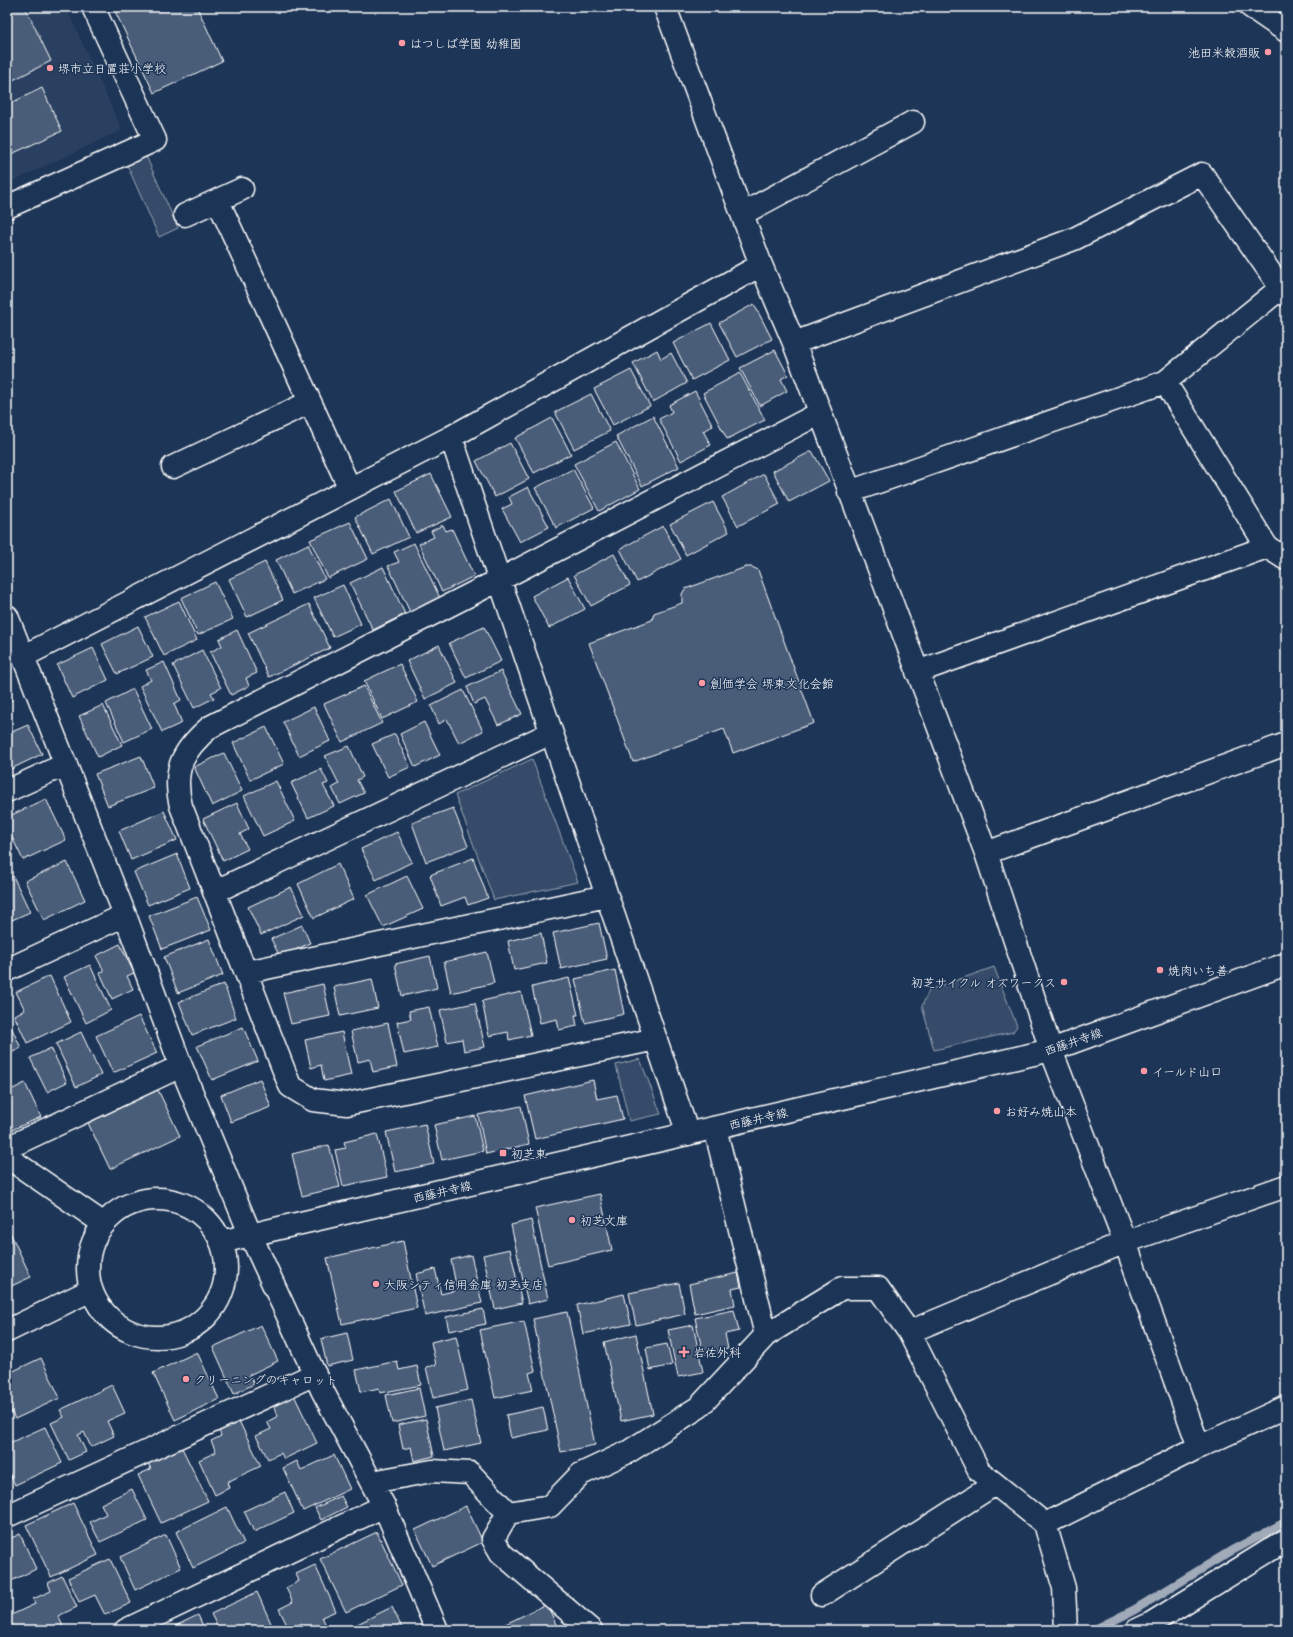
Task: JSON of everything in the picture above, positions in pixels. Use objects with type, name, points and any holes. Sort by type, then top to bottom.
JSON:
[{"type":"street","points":[[7,207],[155,140],[93,7]]},
{"type":"street","points":[[1251,7],[1286,31]]},
{"type":"street","points":[[668,8],[761,265],[794,343],[986,853],[1051,1050],[1125,1242],[1199,1447]]},
{"type":"street","points":[[742,214],[913,122]]},
{"type":"street","points":[[794,343],[1074,239],[1202,174],[1283,292],[1165,382],[849,492]]},
{"type":"street","points":[[185,215],[242,189]]},
{"type":"street","points":[[218,201],[350,489]]},
{"type":"street","points":[[24,656],[451,437],[761,265]]},
{"type":"street","points":[[1165,382],[1267,546],[1286,559]]},
{"type":"street","points":[[173,467],[310,402]]},
{"type":"street","points":[[656,1039],[347,1104],[313,1100],[290,1086],[247,972],[180,806],[177,791],[179,773],[185,753],[196,739],[210,727],[499,580],[820,413]]},
{"type":"street","points":[[451,437],[688,1134]]},
{"type":"street","points":[[917,672],[1267,546]]},
{"type":"street","points":[[7,616],[24,656],[124,914],[180,1066],[251,1236],[315,1374],[384,1506],[437,1630]]},
{"type":"street","points":[[214,892],[551,733]]},
{"type":"street","points":[[986,853],[1286,744]]},
{"type":"street","points":[[7,791],[66,764]]},
{"type":"street","points":[[247,972],[607,896]]},
{"type":"street","points":[[7,970],[124,914]]},
{"type":"street","name":"西藤井寺線","points":[[221,1242],[1051,1050],[1286,964]]},
{"type":"street","points":[[7,1148],[180,1066]]},
{"type":"street","points":[[715,1128],[766,1335]]},
{"type":"street","points":[[7,1157],[104,1224]]},
{"type":"street","points":[[908,1332],[1125,1242],[1286,1186]]},
{"type":"street","points":[[144,1200],[168,1200],[190,1207],[197,1212],[209,1222],[221,1242],[226,1264],[224,1286],[215,1306],[200,1322],[181,1333],[159,1338],[137,1334],[117,1325],[101,1310],[91,1290],[87,1267],[91,1244],[104,1224],[122,1208],[144,1200]]},
{"type":"street","points":[[508,1513],[550,1506],[581,1474],[628,1452],[699,1407],[766,1335],[842,1288],[878,1288],[908,1332],[979,1471],[1045,1524],[1064,1588],[1066,1630]]},
{"type":"street","points":[[7,1331],[91,1290]]},
{"type":"street","points":[[7,1516],[315,1374]]},
{"type":"street","points":[[1045,1524],[1199,1447],[1286,1407]]},
{"type":"street","points":[[372,1482],[432,1471],[470,1473],[508,1513]]},
{"type":"street","points":[[822,1595],[995,1484]]},
{"type":"street","points":[[126,1630],[384,1506]]},
{"type":"street","points":[[508,1513],[493,1540],[501,1553],[591,1630]]},
{"type":"street","points":[[1137,1630],[1150,1624],[1286,1540]]},
{"type":"shaded area","name":"堺市立日置荘小学校","points":[[7,7],[66,7],[122,130],[7,184]]},
{"type":"shaded area","points":[[146,156],[178,228],[159,237],[127,165]]},
{"type":"shaded area","points":[[532,759],[578,882],[494,900],[455,795]]},
{"type":"shaded area","points":[[994,967],[1017,1026],[1013,1032],[934,1050],[922,1006],[929,990]]},
{"type":"shaded area","points":[[640,1059],[661,1114],[629,1121],[616,1065]]},
{"type":"building","points":[[7,7],[25,7],[51,61],[11,81],[7,72]]},
{"type":"building","points":[[113,7],[197,7],[222,61],[154,93]]},
{"type":"building","points":[[42,88],[62,131],[7,156],[7,105]]},
{"type":"building","points":[[754,304],[772,339],[737,357],[719,323]]},
{"type":"building","points":[[711,323],[730,360],[692,380],[673,343]]},
{"type":"building","points":[[657,350],[661,359],[671,353],[687,383],[653,402],[633,363]]},
{"type":"building","points":[[775,350],[788,375],[781,379],[787,391],[760,406],[740,368]]},
{"type":"building","points":[[631,370],[650,406],[613,425],[594,389]]},
{"type":"building","points":[[740,373],[765,420],[727,439],[703,393]]},
{"type":"building","points":[[695,391],[713,426],[703,431],[711,445],[681,461],[659,419],[672,412],[669,405]]},
{"type":"building","points":[[591,394],[610,431],[574,449],[555,412]]},
{"type":"building","points":[[653,416],[679,467],[642,486],[616,436]]},
{"type":"building","points":[[552,418],[571,454],[534,473],[515,438]]},
{"type":"building","points":[[616,442],[640,489],[599,511],[574,464]]},
{"type":"building","points":[[510,443],[529,479],[495,497],[476,461]]},
{"type":"building","points":[[812,451],[829,481],[789,502],[773,471]]},
{"type":"building","points":[[573,469],[594,508],[556,528],[535,488]]},
{"type":"building","points":[[431,474],[452,517],[416,533],[396,491]]},
{"type":"building","points":[[764,474],[780,504],[738,526],[722,497]]},
{"type":"building","points":[[528,487],[549,527],[520,542],[502,509],[512,504],[509,497]]},
{"type":"building","points":[[391,499],[409,537],[373,554],[355,517]]},
{"type":"building","points":[[713,502],[729,532],[686,555],[670,524]]},
{"type":"building","points":[[350,522],[368,559],[328,578],[310,540]]},
{"type":"building","points":[[443,525],[446,531],[452,529],[474,576],[442,592],[419,544],[434,537],[431,531]]},
{"type":"building","points":[[663,526],[681,559],[637,582],[620,549]]},
{"type":"building","points":[[414,543],[440,598],[410,612],[388,566],[399,562],[394,552]]},
{"type":"building","points":[[308,544],[325,579],[292,594],[276,560]]},
{"type":"building","points":[[614,554],[630,585],[591,606],[574,575]]},
{"type":"building","points":[[265,562],[283,600],[247,617],[229,579]]},
{"type":"building","points":[[383,567],[405,614],[373,630],[350,583]]},
{"type":"building","name":"創価学会 堺東文化会館","points":[[746,567],[752,567],[758,570],[814,723],[733,753],[724,729],[633,762],[589,643],[652,620],[654,613],[682,603],[682,594],[685,589]]},
{"type":"building","points":[[568,577],[585,609],[549,628],[532,596]]},
{"type":"building","points":[[215,582],[233,619],[198,635],[181,598]]},
{"type":"building","points":[[343,585],[361,624],[333,637],[314,598]]},
{"type":"building","points":[[179,601],[197,640],[164,656],[145,617]]},
{"type":"building","points":[[309,604],[330,648],[269,677],[248,633]]},
{"type":"building","points":[[138,626],[153,657],[117,674],[102,644]]},
{"type":"building","points":[[484,627],[501,661],[466,678],[449,643]]},
{"type":"building","points":[[237,630],[257,673],[246,678],[249,686],[231,695],[210,652],[222,646],[219,639]]},
{"type":"building","points":[[439,645],[457,683],[425,699],[407,661]]},
{"type":"building","points":[[93,648],[108,680],[72,698],[57,665]]},
{"type":"building","points":[[202,650],[221,688],[211,693],[214,698],[194,708],[173,665]]},
{"type":"building","points":[[164,662],[181,700],[174,704],[182,723],[162,732],[140,686],[151,680],[146,670]]},
{"type":"building","points":[[400,664],[418,702],[382,719],[364,681]]},
{"type":"building","points":[[501,671],[522,714],[498,725],[485,699],[474,704],[467,687]]},
{"type":"building","points":[[364,686],[382,723],[342,742],[324,704]]},
{"type":"building","points":[[7,688],[12,700],[7,703]]},
{"type":"building","points":[[133,689],[152,729],[124,742],[106,703]]},
{"type":"building","points":[[463,690],[483,731],[459,743],[447,719],[439,724],[431,706]]},
{"type":"building","points":[[103,705],[122,745],[98,757],[79,716]]},
{"type":"building","points":[[314,707],[330,741],[299,756],[283,722]]},
{"type":"building","points":[[424,722],[440,755],[415,767],[400,734]]},
{"type":"building","points":[[28,725],[42,754],[11,769],[7,761],[7,734]]},
{"type":"building","points":[[266,727],[284,764],[250,780],[233,743]]},
{"type":"building","points":[[395,734],[410,767],[388,777],[372,744]]},
{"type":"building","points":[[349,746],[363,777],[357,780],[364,793],[340,804],[332,788],[339,784],[325,756]]},
{"type":"building","points":[[224,753],[242,791],[212,806],[194,767]]},
{"type":"building","points":[[141,756],[154,788],[108,806],[95,774]]},
{"type":"building","points":[[321,769],[328,783],[323,785],[334,806],[308,818],[291,783]]},
{"type":"building","points":[[276,781],[295,821],[263,836],[244,796]]},
{"type":"building","points":[[46,799],[66,840],[23,860],[7,827],[7,817]]},
{"type":"building","points":[[237,803],[249,829],[240,834],[248,849],[223,861],[203,819]]},
{"type":"building","points":[[453,808],[468,846],[426,862],[412,823]]},
{"type":"building","points":[[164,811],[177,840],[131,860],[119,831]]},
{"type":"building","points":[[397,832],[412,862],[376,880],[361,849]]},
{"type":"building","points":[[177,854],[190,888],[148,905],[134,872]]},
{"type":"building","points":[[473,858],[488,898],[468,905],[465,897],[441,906],[430,875]]},
{"type":"building","points":[[67,862],[85,900],[44,920],[25,881]]},
{"type":"building","points":[[338,864],[354,899],[314,918],[298,884]]},
{"type":"building","points":[[13,876],[30,912],[12,920],[7,910],[7,879]]},
{"type":"building","points":[[407,876],[423,909],[383,927],[367,895]]},
{"type":"building","points":[[291,887],[304,915],[261,935],[248,907]]},
{"type":"building","points":[[197,897],[211,930],[162,949],[149,916]]},
{"type":"building","points":[[599,923],[607,959],[561,969],[553,933]]},
{"type":"building","points":[[302,925],[310,943],[280,957],[271,939]]},
{"type":"building","points":[[541,933],[547,963],[514,970],[508,941]]},
{"type":"building","points":[[209,939],[223,975],[178,993],[164,957]]},
{"type":"building","points":[[120,944],[134,973],[127,976],[133,989],[112,999],[100,973],[104,971],[96,956]]},
{"type":"building","points":[[487,952],[494,983],[451,993],[444,962]]},
{"type":"building","points":[[430,956],[437,988],[402,996],[395,964]]},
{"type":"building","points":[[90,965],[111,1010],[86,1023],[64,977]]},
{"type":"building","points":[[615,970],[624,1014],[585,1023],[575,979]]},
{"type":"building","points":[[50,976],[71,1022],[27,1043],[14,1015],[25,1010],[16,992]]},
{"type":"building","points":[[569,978],[578,1015],[575,1015],[577,1026],[559,1030],[557,1019],[540,1023],[532,987]]},
{"type":"building","points":[[372,979],[378,1008],[340,1016],[334,987]]},
{"type":"building","points":[[224,984],[236,1018],[192,1035],[179,1002]]},
{"type":"building","points":[[323,984],[330,1016],[291,1024],[283,993]]},
{"type":"building","points":[[521,992],[531,1035],[509,1040],[508,1032],[489,1036],[482,1001]]},
{"type":"building","points":[[475,1003],[485,1047],[464,1051],[462,1039],[447,1042],[440,1010]]},
{"type":"building","points":[[429,1007],[438,1047],[404,1054],[397,1022],[411,1019],[409,1011]]},
{"type":"building","points":[[139,1016],[157,1053],[113,1073],[96,1036]]},
{"type":"building","points":[[7,1018],[21,1048],[7,1055]]},
{"type":"building","points":[[388,1023],[397,1067],[373,1072],[370,1059],[358,1062],[351,1031]]},
{"type":"building","points":[[243,1027],[258,1061],[212,1080],[197,1046]]},
{"type":"building","points":[[81,1032],[101,1075],[76,1087],[56,1044]]},
{"type":"building","points":[[342,1032],[351,1075],[324,1081],[321,1065],[311,1068],[305,1040]]},
{"type":"building","points":[[51,1048],[67,1082],[47,1092],[30,1058]]},
{"type":"building","points":[[260,1079],[271,1107],[231,1122],[221,1095]]},
{"type":"building","points":[[593,1080],[597,1099],[617,1095],[623,1119],[535,1139],[525,1096]]},
{"type":"building","points":[[25,1083],[41,1117],[7,1132],[7,1092]]},
{"type":"building","points":[[158,1090],[180,1136],[110,1169],[88,1123]]},
{"type":"building","points":[[521,1106],[529,1144],[486,1154],[478,1115]]},
{"type":"building","points":[[475,1116],[483,1151],[442,1160],[434,1125]]},
{"type":"building","points":[[425,1124],[434,1164],[395,1172],[386,1132]]},
{"type":"building","points":[[377,1134],[387,1177],[343,1186],[335,1150],[346,1148],[344,1142]]},
{"type":"building","points":[[329,1145],[340,1187],[302,1196],[292,1154]]},
{"type":"building","points":[[600,1194],[612,1250],[548,1265],[535,1208]]},
{"type":"building","points":[[531,1220],[548,1299],[528,1304],[511,1225]]},
{"type":"building","points":[[7,1226],[31,1277],[7,1288]]},
{"type":"building","points":[[403,1241],[417,1308],[342,1324],[327,1258]]},
{"type":"building","points":[[510,1249],[522,1303],[495,1309],[483,1255]]},
{"type":"building","points":[[471,1255],[482,1303],[425,1316],[416,1274],[435,1269],[441,1294],[457,1290],[451,1260]]},
{"type":"building","points":[[738,1273],[741,1287],[732,1289],[735,1305],[695,1314],[689,1284]]},
{"type":"building","points":[[679,1283],[685,1314],[636,1325],[629,1293]]},
{"type":"building","points":[[624,1294],[631,1324],[583,1334],[577,1305]]},
{"type":"building","points":[[483,1309],[486,1324],[449,1331],[446,1317]]},
{"type":"building","points":[[734,1310],[739,1331],[725,1334],[728,1349],[703,1354],[695,1318]]},
{"type":"building","points":[[567,1312],[595,1445],[561,1452],[533,1319]]},
{"type":"building","points":[[524,1321],[535,1371],[529,1373],[533,1390],[495,1398],[480,1330]]},
{"type":"building","points":[[261,1325],[278,1361],[249,1375],[254,1384],[234,1394],[213,1347]]},
{"type":"building","points":[[693,1325],[703,1372],[678,1377],[668,1330]]},
{"type":"building","points":[[347,1333],[353,1360],[327,1366],[321,1339]]},
{"type":"building","points":[[636,1334],[653,1414],[621,1421],[604,1342]]},
{"type":"building","points":[[456,1336],[468,1390],[433,1398],[426,1367],[436,1365],[431,1342]]},
{"type":"building","points":[[667,1344],[672,1365],[650,1370],[646,1348]]},
{"type":"building","points":[[197,1352],[219,1399],[175,1420],[153,1373]]},
{"type":"building","points":[[41,1358],[60,1398],[15,1419],[7,1403],[7,1374]]},
{"type":"building","points":[[397,1361],[399,1370],[417,1366],[421,1385],[380,1393],[379,1388],[361,1392],[356,1370]]},
{"type":"building","points":[[112,1385],[125,1413],[107,1421],[114,1436],[91,1447],[84,1432],[78,1435],[86,1452],[69,1460],[51,1423],[64,1417],[60,1410]]},
{"type":"building","points":[[419,1388],[425,1416],[392,1423],[386,1395]]},
{"type":"building","points":[[293,1393],[317,1443],[284,1459],[281,1453],[268,1459],[256,1436],[271,1429],[267,1422],[278,1416],[272,1403]]},
{"type":"building","points":[[471,1400],[481,1443],[444,1451],[435,1408]]},
{"type":"building","points":[[543,1407],[548,1430],[511,1438],[506,1415]]},
{"type":"building","points":[[426,1419],[434,1456],[414,1461],[411,1447],[403,1449],[398,1425]]},
{"type":"building","points":[[239,1421],[261,1466],[227,1482],[229,1488],[215,1495],[199,1460],[216,1452],[211,1441],[221,1436],[219,1430]]},
{"type":"building","points":[[45,1427],[62,1463],[15,1485],[7,1468],[7,1444]]},
{"type":"building","points":[[179,1442],[208,1501],[161,1523],[138,1475],[151,1469],[145,1457]]},
{"type":"building","points":[[334,1455],[350,1489],[303,1511],[283,1468],[297,1461],[301,1470]]},
{"type":"building","points":[[132,1489],[147,1520],[100,1542],[90,1522],[106,1514],[101,1504]]},
{"type":"building","points":[[285,1492],[294,1513],[254,1532],[244,1511]]},
{"type":"building","points":[[341,1496],[347,1507],[321,1520],[315,1508]]},
{"type":"building","points":[[73,1503],[98,1555],[51,1577],[26,1525]]},
{"type":"building","points":[[466,1506],[483,1542],[432,1566],[415,1530]]},
{"type":"building","points":[[227,1507],[244,1543],[193,1568],[176,1532]]},
{"type":"building","points":[[377,1532],[402,1585],[346,1612],[320,1559]]},
{"type":"building","points":[[20,1534],[36,1569],[7,1583],[7,1540]]},
{"type":"building","points":[[166,1535],[181,1568],[135,1590],[120,1557]]},
{"type":"building","points":[[110,1559],[131,1603],[105,1615],[95,1595],[79,1602],[68,1578]]},
{"type":"building","points":[[315,1565],[336,1611],[322,1617],[326,1625],[315,1630],[306,1630],[302,1623],[289,1629],[279,1609],[293,1602],[286,1588],[299,1581],[296,1574]]},
{"type":"building","points":[[62,1576],[77,1607],[58,1616],[65,1630],[9,1630],[7,1627],[7,1617],[35,1604],[33,1599],[51,1591],[48,1583]]},
{"type":"building","points":[[257,1592],[274,1630],[219,1630],[211,1614]]},
{"type":"building","points":[[547,1604],[558,1629],[493,1630]]},
{"type":"building","points":[[392,1607],[403,1630],[345,1630]]},
{"type":"building","points":[[198,1615],[205,1630],[167,1630]]},
{"type":"waterway","points":[[1094,1630],[1134,1610],[1231,1551],[1286,1522]]},
{"type":"place","name":"はつしば学園 幼稚園","points":[[402,43]]},
{"type":"place","name":"池田米穀酒販","points":[[1268,52]]},
{"type":"place","name":"堺市立日置荘小学校","points":[[50,68]]},
{"type":"place","name":"創価学会 堺東文化会館","points":[[702,683]]},
{"type":"place","name":"焼肉いち善","points":[[1160,970]]},
{"type":"place","name":"初芝サイクル オズワークス","points":[[1064,982]]},
{"type":"place","name":"イールド山口","points":[[1144,1071]]},
{"type":"place","name":"お好み焼山本","points":[[997,1111]]},
{"type":"place","name":"初芝東","points":[[503,1153]]},
{"type":"place","name":"初芝文庫","points":[[572,1220]]},
{"type":"place","name":"大阪シティ信用金庫 初芝支店","points":[[376,1284]]},
{"type":"place","name":"岩佐外科","points":[[684,1352]]},
{"type":"place","name":"クリーニングのキャロット","points":[[186,1379]]}]
